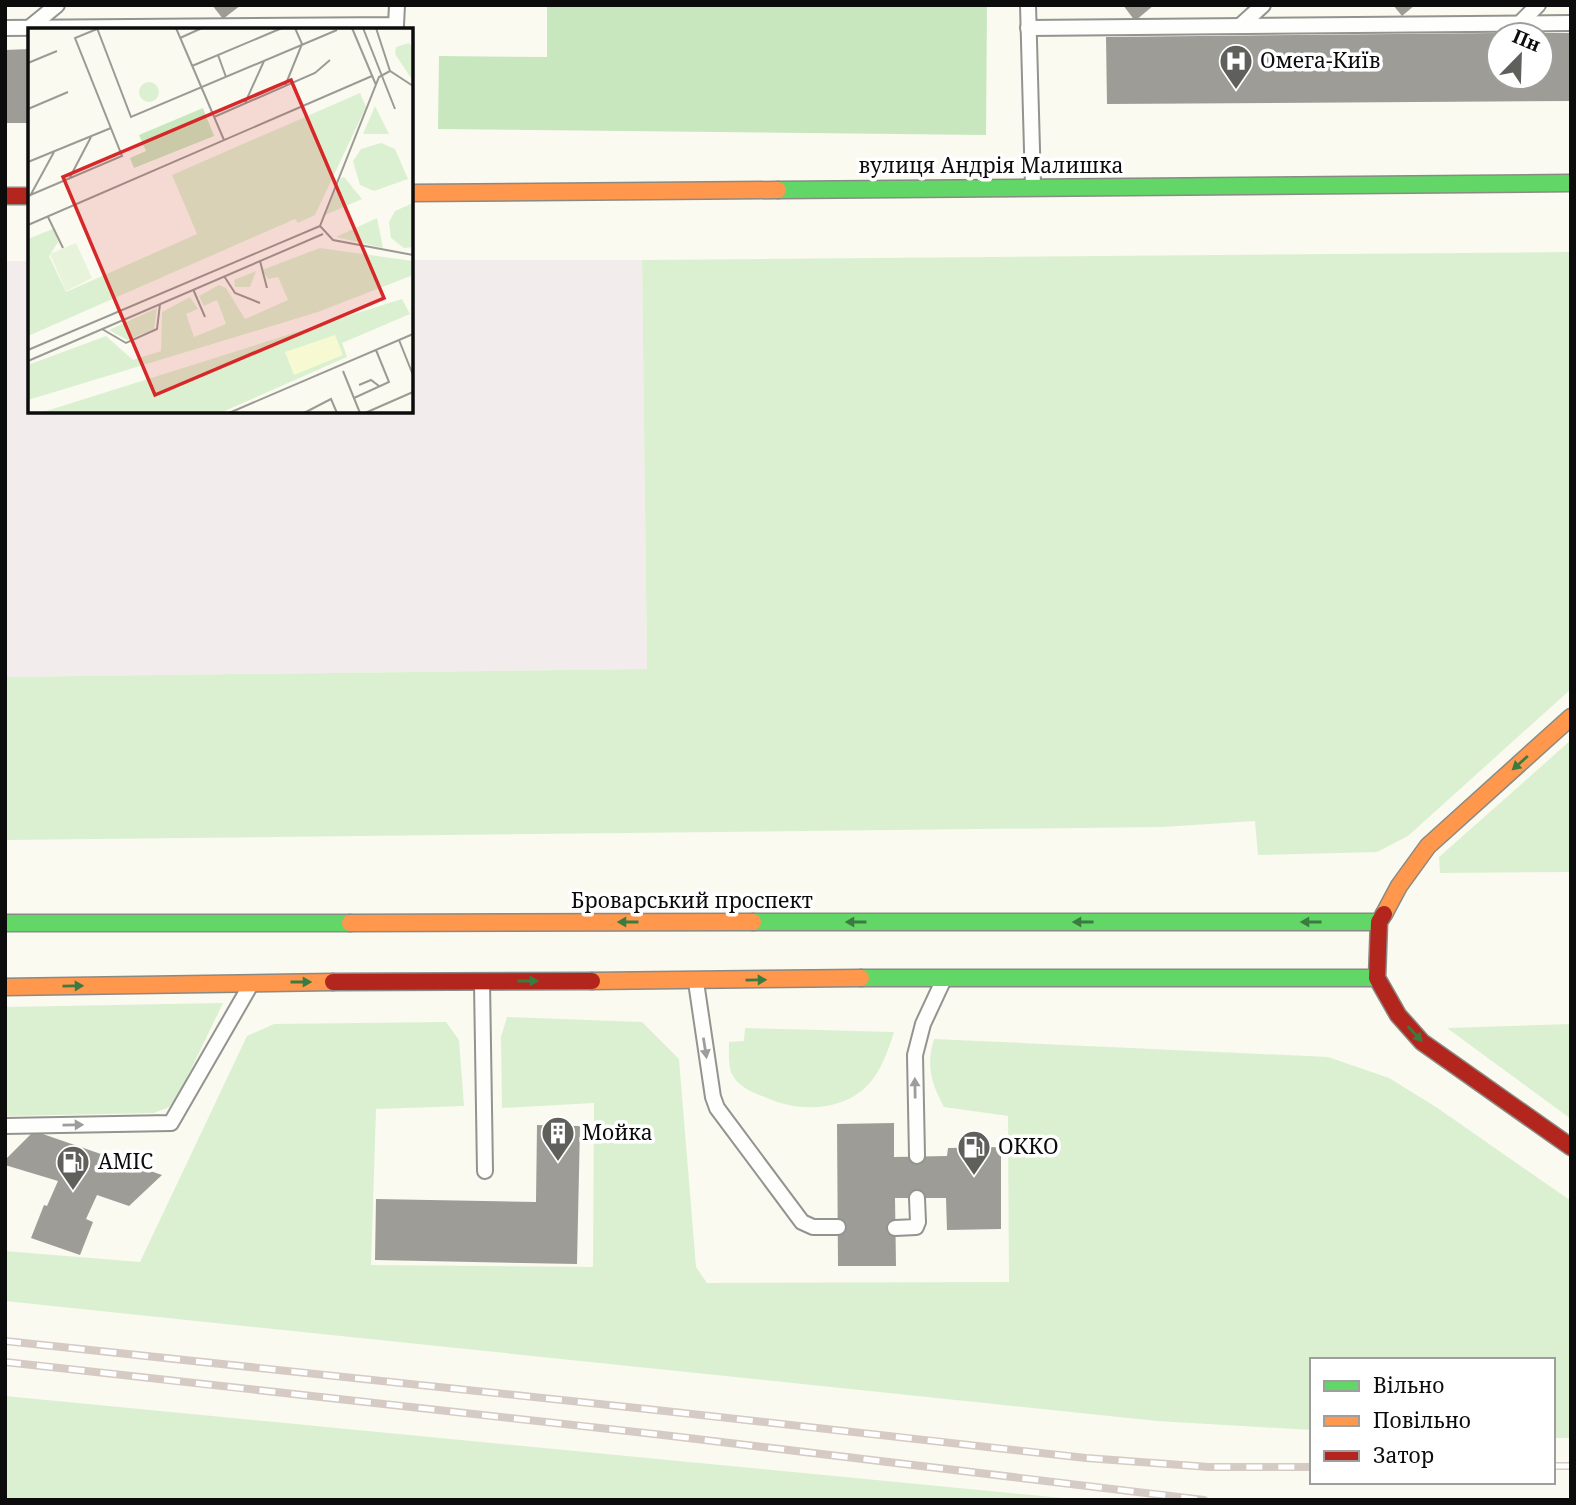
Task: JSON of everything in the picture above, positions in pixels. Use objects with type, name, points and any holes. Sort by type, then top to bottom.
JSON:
[{"type":"main road","name":"вулиця Андрія Малишка","points":[[413,192],[1571,183]]},
{"type":"main road","points":[[5,196],[28,196]]},
{"type":"main road","points":[[1571,717],[1428,846],[1399,886],[1379,922],[1377,978],[1398,1016],[1422,1042],[1571,1147]]},
{"type":"main road","name":"Броварський проспект","points":[[5,923],[1379,922]]},
{"type":"main road","points":[[5,987],[252,982],[695,981],[945,977],[1377,978]]},
{"type":"lane","points":[[29,28],[57,5]]},
{"type":"lane","points":[[5,28],[396,25],[397,5]]},
{"type":"lane","points":[[1028,5],[1033,187]]},
{"type":"lane","points":[[1240,26],[1263,5]]},
{"type":"lane","points":[[1521,21],[1538,5]]},
{"type":"lane","points":[[1028,28],[1485,24]]},
{"type":"lane","points":[[916,1156],[915,1055],[923,1024],[945,977]]},
{"type":"lane","points":[[482,981],[485,1171]]},
{"type":"lane","points":[[695,981],[717,1108],[802,1222],[813,1227],[838,1227]]},
{"type":"lane","points":[[5,1126],[171,1123],[252,982]]},
{"type":"lane","points":[[895,1228],[916,1227],[917,1198]]},
{"type":"shaded area","points":[[413,260],[642,260],[647,669],[5,677],[5,261],[28,261],[28,413],[413,413]]},
{"type":"green space","points":[[547,5],[987,5],[986,135],[438,129],[439,56],[547,57]]},
{"type":"green space","points":[[1571,252],[1571,689],[1408,836],[1377,852],[1258,855],[1255,821],[1162,827],[5,840],[5,677],[647,669],[642,260]]},
{"type":"green space","points":[[1571,740],[1571,872],[1440,873],[1439,857]]},
{"type":"green space","points":[[223,1003],[178,1096],[169,1107],[154,1113],[5,1116],[5,1007]]},
{"type":"green space","points":[[507,1017],[642,1022],[679,1059],[696,1267],[707,1283],[1009,1282],[1008,1116],[944,1107],[931,1074],[930,1057],[934,1039],[1328,1057],[1389,1078],[1436,1107],[1571,1201],[1571,1438],[1555,1438],[1555,1358],[1310,1358],[1310,1430],[1157,1421],[5,1301],[5,1251],[140,1262],[247,1036],[274,1024],[446,1022],[459,1040],[464,1106],[376,1109],[371,1265],[593,1267],[594,1103],[502,1108],[501,1037]]},
{"type":"green space","points":[[1571,1024],[1571,1119],[1447,1028]]},
{"type":"green space","points":[[745,1028],[894,1032],[887,1053],[868,1085],[857,1094],[833,1105],[806,1107],[779,1103],[738,1083],[730,1067],[729,1042],[744,1041]]},
{"type":"green space","points":[[5,1396],[1084,1500],[5,1500]]},
{"type":"building","points":[[212,5],[241,5],[223,19]]},
{"type":"building","points":[[1123,5],[1154,5],[1135,21]]},
{"type":"building","points":[[1393,5],[1415,5],[1402,16]]},
{"type":"building","points":[[1485,33],[1485,91],[1555,91],[1555,33],[1571,33],[1571,101],[1107,104],[1106,37]]},
{"type":"building","points":[[28,49],[28,123],[5,123],[5,50]]},
{"type":"building","points":[[894,1123],[894,1157],[947,1156],[948,1148],[1001,1147],[1001,1229],[947,1230],[946,1198],[895,1198],[896,1266],[838,1266],[837,1124]]},
{"type":"building","name":"Мойка","points":[[537,1125],[580,1126],[577,1264],[375,1260],[376,1199],[536,1202]]},
{"type":"building","points":[[34,1131],[162,1175],[129,1206],[97,1195],[86,1219],[93,1222],[80,1255],[31,1238],[44,1205],[47,1206],[58,1181],[5,1165],[5,1160]]},
{"type":"railway","points":[[5,1341],[1086,1458],[1209,1467],[1310,1467]]},
{"type":"railway","points":[[5,1362],[663,1435],[1204,1500]]},
{"type":"railway","points":[[1555,1466],[1571,1466]]},
{"type":"traffic: fast","points":[[778,190],[1571,183]]},
{"type":"traffic: fast","points":[[753,922],[1379,922]]},
{"type":"traffic: fast","points":[[5,923],[350,923]]},
{"type":"traffic: fast","points":[[861,978],[1377,978]]},
{"type":"traffic: slow","points":[[413,193],[778,190]]},
{"type":"traffic: slow","points":[[1384,914],[1399,886],[1428,846],[1571,717]]},
{"type":"traffic: slow","points":[[350,923],[753,922]]},
{"type":"traffic: slow","points":[[592,981],[861,978]]},
{"type":"traffic: slow","points":[[5,987],[333,982]]},
{"type":"traffic: jam","points":[[5,196],[28,196]]},
{"type":"traffic: jam","points":[[1384,914],[1379,922],[1377,978],[1398,1015],[1422,1042],[1571,1147]]},
{"type":"traffic: jam","points":[[333,982],[592,981]]},
{"type":"place","name":"Омега-Київ","points":[[1236,91]]},
{"type":"place","name":"Мойка","points":[[558,1163]]},
{"type":"place","name":"ОККО","points":[[974,1177]]},
{"type":"place","name":"AMIC","points":[[73,1192]]}]
